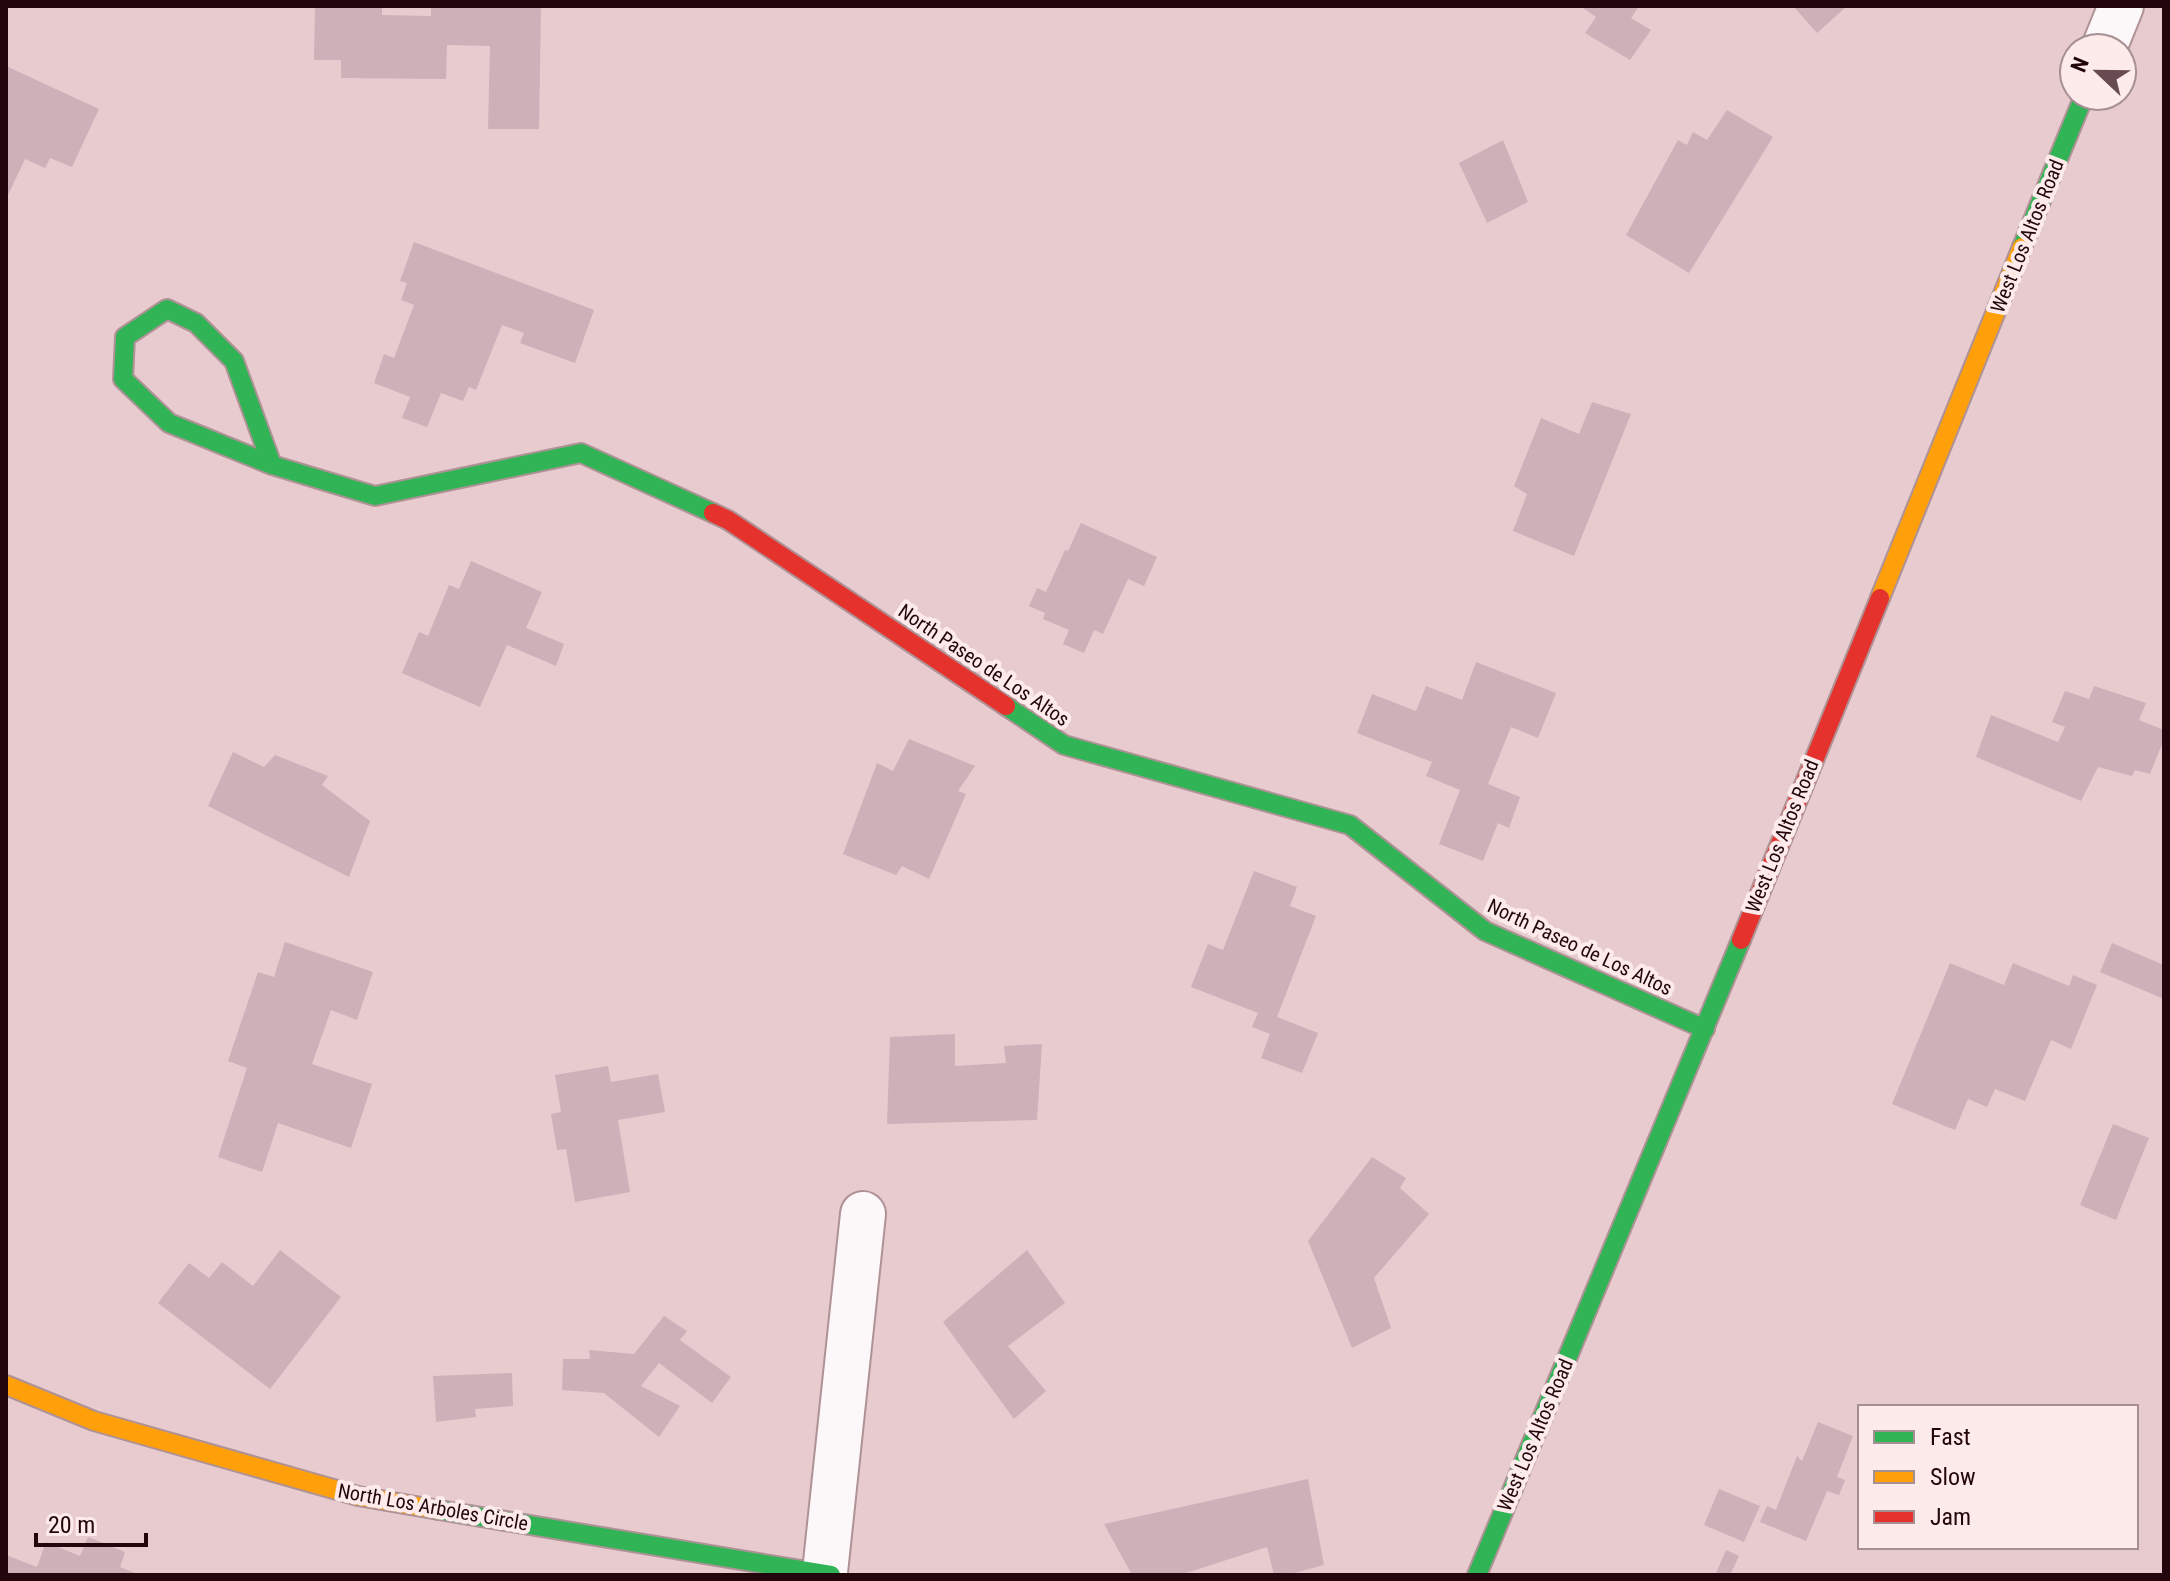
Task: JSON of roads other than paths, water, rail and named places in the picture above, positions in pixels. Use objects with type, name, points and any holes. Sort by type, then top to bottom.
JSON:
[{"type":"street","points":[[2110,32],[2121,6]]},
{"type":"street","name":"West Los Altos Road","points":[[1477,1575],[1705,1029],[2078,112]]},
{"type":"street","name":"North Paseo de Los Altos","points":[[272,465],[234,361],[196,323],[167,309],[125,337],[123,379],[169,423],[272,465],[375,496],[581,453],[728,520],[1064,745],[1350,825],[1485,931],[1705,1029]]},
{"type":"street","name":"North Los Arboles Circle","points":[[6,1385],[94,1421],[358,1496],[828,1574],[863,1214]]}]
